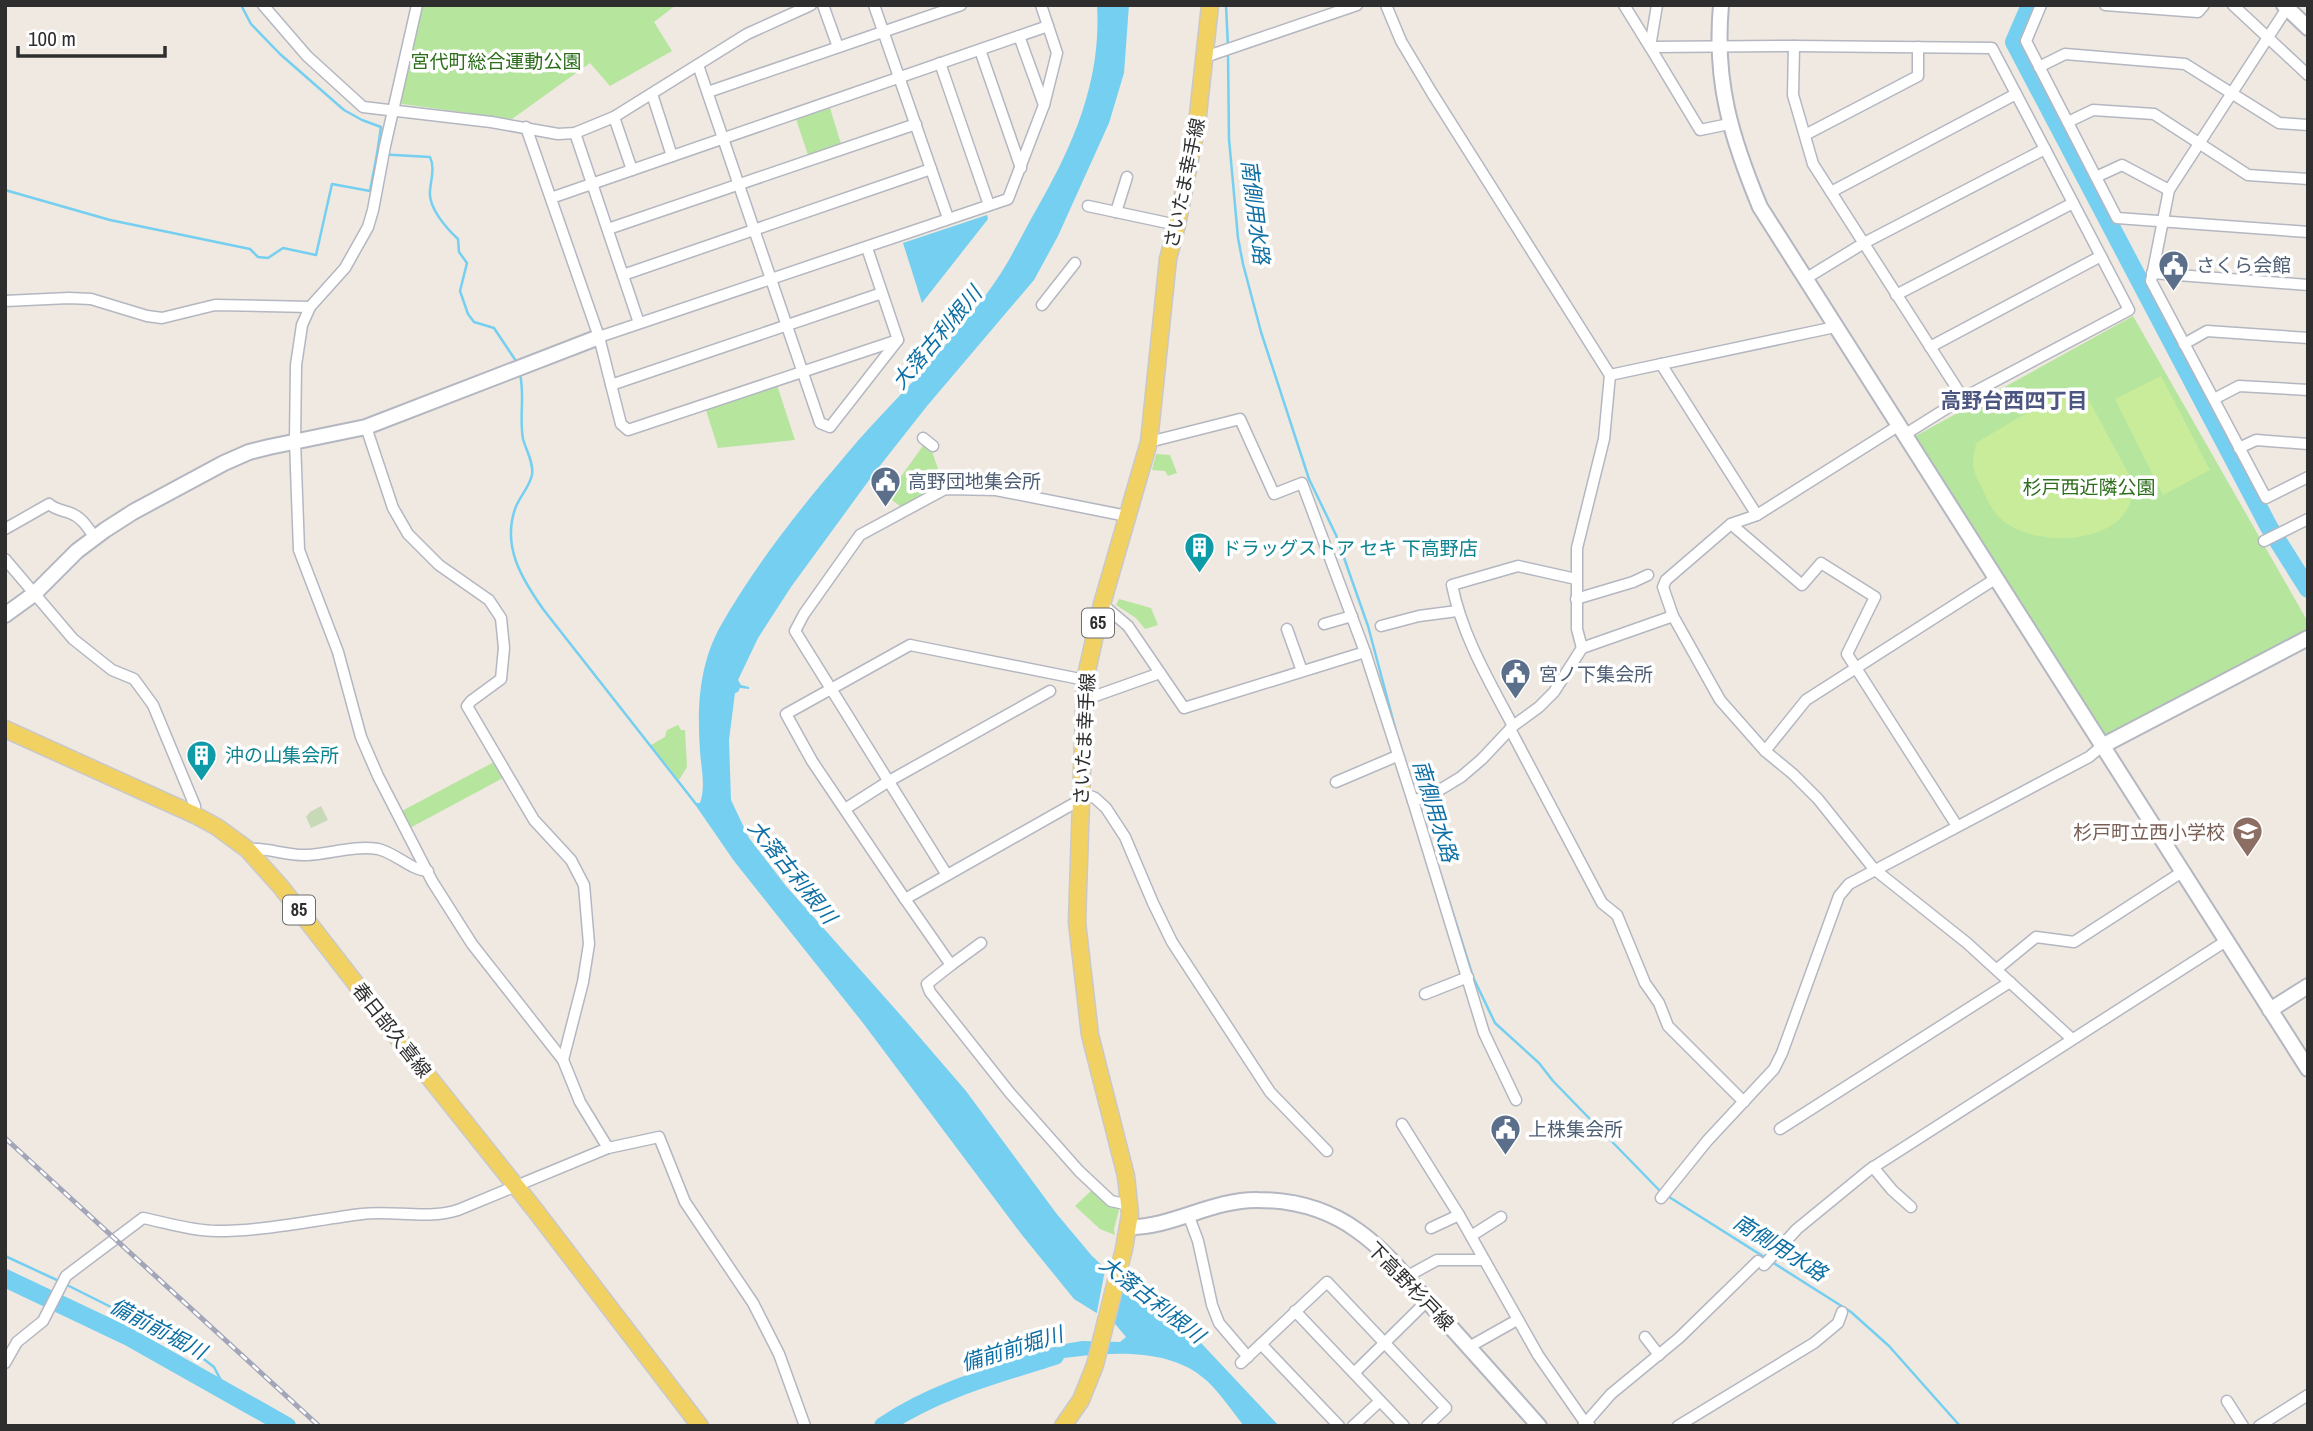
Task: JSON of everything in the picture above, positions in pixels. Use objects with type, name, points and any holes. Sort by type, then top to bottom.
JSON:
[{"type":"main road","name":"さいたま幸手線","points":[[1063,1426],[1081,1400],[1095,1365],[1129,1227],[1126,1176],[1090,1035],[1077,922],[1085,680],[1102,604],[1149,442],[1168,258],[1197,124],[1210,5]]},
{"type":"main road","name":"春日部久喜線","points":[[5,729],[195,815],[247,849],[281,887],[701,1426]]},
{"type":"street","points":[[263,5],[307,55],[363,107],[526,127],[558,134],[575,133],[614,117],[747,34],[811,5]]},
{"type":"street","points":[[417,5],[368,227],[345,268],[310,307],[302,325],[296,365],[295,441],[299,550],[338,652],[361,737],[378,776],[428,871],[472,944],[563,1060],[580,1102],[608,1147]]},
{"type":"street","points":[[823,5],[838,47]]},
{"type":"street","points":[[874,5],[948,218]]},
{"type":"street","points":[[708,92],[961,5]]},
{"type":"street","points":[[5,615],[34,594],[77,551],[133,512],[249,452],[366,427],[599,337],[1008,199],[1044,105],[1057,53],[1041,5]]},
{"type":"street","points":[[1205,57],[1357,5]]},
{"type":"street","points":[[1386,5],[1401,41],[1432,93],[1610,375],[1604,439],[1577,548],[1577,629],[1582,648]]},
{"type":"street","points":[[1623,5],[1700,130],[1729,124]]},
{"type":"street","points":[[1650,47],[1657,5]]},
{"type":"street","points":[[1721,5],[1719,46],[1729,124],[1760,207],[2308,1069]]},
{"type":"street","points":[[2041,5],[2026,41],[2117,218],[2308,232]]},
{"type":"street","points":[[2105,5],[2198,12],[2204,5]]},
{"type":"street","points":[[2232,5],[2308,75]]},
{"type":"street","points":[[2308,28],[2287,6],[2269,38],[2169,190],[2151,281],[2266,498],[2308,477]]},
{"type":"street","points":[[551,198],[1048,26]]},
{"type":"street","points":[[1020,36],[1044,105]]},
{"type":"street","points":[[1794,46],[1793,95],[1813,164],[1963,398]]},
{"type":"street","points":[[1650,47],[1992,48],[2129,310],[1901,431],[1757,515],[1731,524],[1666,580],[1663,587],[1673,616],[1720,700],[1765,751],[1818,799],[1874,869],[1997,970],[2072,1039]]},
{"type":"street","points":[[1805,135],[1919,76],[1919,47]]},
{"type":"street","points":[[980,50],[1021,168]]},
{"type":"street","points":[[2039,67],[2064,54],[2185,64],[2279,123],[2308,125]]},
{"type":"street","points":[[940,63],[989,205]]},
{"type":"street","points":[[698,65],[820,423],[830,427],[898,340]]},
{"type":"street","points":[[652,94],[672,156]]},
{"type":"street","points":[[1831,192],[2016,94]]},
{"type":"street","points":[[2068,122],[2093,110],[2154,114],[2248,175],[2308,179]]},
{"type":"street","points":[[614,117],[632,170]]},
{"type":"street","points":[[608,229],[916,124]]},
{"type":"street","points":[[526,127],[599,337],[621,424],[628,430],[898,340]]},
{"type":"street","points":[[575,133],[639,323]]},
{"type":"street","points":[[1805,279],[1864,243],[2045,149]]},
{"type":"street","points":[[2096,177],[2122,165],[2169,190]]},
{"type":"street","points":[[623,275],[931,169]]},
{"type":"street","points":[[1116,212],[1127,177]]},
{"type":"street","points":[[1896,295],[2073,203]]},
{"type":"street","points":[[1088,205],[1177,225]]},
{"type":"street","points":[[867,248],[898,340]]},
{"type":"street","points":[[1930,347],[2101,256]]},
{"type":"street","points":[[1042,305],[1075,263]]},
{"type":"street","points":[[2152,273],[2308,285]]},
{"type":"street","points":[[611,385],[882,293]]},
{"type":"street","points":[[5,301],[91,299],[162,318],[215,305],[310,307]]},
{"type":"street","points":[[1610,375],[1835,327]]},
{"type":"street","points":[[2184,344],[2207,331],[2308,338]]},
{"type":"street","points":[[1661,364],[1757,515]]},
{"type":"street","points":[[2214,399],[2239,386],[2308,390]]},
{"type":"street","points":[[1149,442],[1240,419],[1274,494],[1302,483],[1365,652],[1484,1033],[1516,1100]]},
{"type":"street","points":[[366,427],[393,508],[408,534],[439,565],[489,600],[501,618],[504,648],[501,679],[467,706],[534,820],[572,860],[584,886],[589,944],[563,1060]]},
{"type":"street","points":[[923,438],[933,446]]},
{"type":"street","points":[[2239,448],[2256,440],[2308,444]]},
{"type":"street","points":[[947,875],[795,631],[860,535],[945,489],[996,491],[1127,516]]},
{"type":"street","points":[[5,529],[49,504],[54,509],[72,513],[82,519],[95,538]]},
{"type":"street","points":[[2264,541],[2308,519]]},
{"type":"street","points":[[1731,524],[1802,585],[1821,563],[1875,597],[1847,654],[1956,826]]},
{"type":"street","points":[[5,559],[73,639],[112,670],[134,679],[153,705],[195,806],[195,815]]},
{"type":"street","points":[[1576,579],[1518,566],[1452,585],[1457,611],[1484,671],[1602,903],[1617,915],[1645,983],[1659,1003],[1668,1026],[1691,1052],[1744,1102]]},
{"type":"street","points":[[1576,600],[1648,575]]},
{"type":"street","points":[[1765,751],[1807,700],[1996,579]]},
{"type":"street","points":[[1102,604],[1128,626],[1184,708],[1365,652]]},
{"type":"street","points":[[1381,626],[1457,611]]},
{"type":"street","points":[[1324,624],[1352,616]]},
{"type":"street","points":[[1413,801],[1433,794],[1461,777],[1482,759],[1512,727],[1554,692],[1582,648],[1673,616]]},
{"type":"street","points":[[1287,629],[1303,671]]},
{"type":"street","points":[[1661,1198],[1707,1141],[1774,1069],[1783,1053],[1839,896],[1849,884],[2089,757],[2102,746],[2308,638]]},
{"type":"street","points":[[951,965],[812,761],[786,714],[910,645],[1085,680]]},
{"type":"street","points":[[1084,700],[1160,673]]},
{"type":"street","points":[[845,809],[889,781],[1050,691]]},
{"type":"street","points":[[1336,782],[1398,756]]},
{"type":"street","points":[[905,899],[1080,796],[1095,798],[1106,808],[1125,837],[1172,942],[1270,1092],[1327,1151]]},
{"type":"street","points":[[247,849],[271,849],[303,855],[355,848],[374,849],[387,852],[419,870],[428,871]]},
{"type":"street","points":[[1997,970],[2036,937],[2074,942],[2182,872]]},
{"type":"street","points":[[1402,1124],[1459,1215],[1517,1320],[1586,1425],[1596,1409],[1611,1394],[1659,1355],[1797,1229],[1873,1167],[2226,941]]},
{"type":"street","points":[[981,943],[927,984],[930,992],[1010,1093],[1079,1171],[1111,1200],[1129,1205]]},
{"type":"street","points":[[1425,994],[1468,977]]},
{"type":"street","points":[[1780,1129],[2010,982]]},
{"type":"street","points":[[2270,1010],[2308,986]]},
{"type":"street","points":[[5,1363],[17,1342],[43,1321],[66,1276],[143,1217],[198,1230],[219,1231],[331,1220],[362,1214],[435,1216],[458,1210],[608,1147],[659,1137],[685,1202],[753,1303],[779,1354],[805,1426]]},
{"type":"street","points":[[1873,1167],[1911,1207]]},
{"type":"street","name":"下高野杉戸線","points":[[1129,1227],[1144,1226],[1215,1205],[1255,1200],[1292,1202],[1324,1212],[1358,1231],[1406,1278],[1539,1426]]},
{"type":"street","points":[[1188,1214],[1198,1241],[1212,1305],[1219,1323],[1245,1360],[1327,1282],[1446,1408],[1427,1426]]},
{"type":"street","points":[[1431,1228],[1459,1215]]},
{"type":"street","points":[[1471,1236],[1501,1217]]},
{"type":"street","points":[[1406,1278],[1437,1260],[1484,1259]]},
{"type":"street","points":[[1354,1373],[1427,1301]]},
{"type":"street","points":[[1295,1311],[1404,1426]]},
{"type":"street","points":[[1678,1426],[1814,1343],[1838,1323],[1842,1312]]},
{"type":"street","points":[[1469,1347],[1517,1320]]},
{"type":"street","points":[[1645,1337],[1659,1355]]},
{"type":"street","points":[[1261,1344],[1339,1426]]},
{"type":"street","points":[[2259,1426],[2308,1395]]},
{"type":"street","points":[[1353,1426],[1380,1401]]},
{"type":"street","points":[[2227,1401],[2243,1426]]},
{"type":"green space","name":"宮代町総合運動公園","points":[[422,5],[676,5],[654,22],[672,51],[610,86],[590,63],[512,119],[402,104]]},
{"type":"green space","points":[[830,108],[842,147],[809,158],[796,119]]},
{"type":"green space","name":"杉戸西近隣公園","points":[[2133,316],[2308,622],[2308,631],[2104,740],[1912,438]]},
{"type":"green space","points":[[2161,376],[2210,470],[2163,495],[2115,399]]},
{"type":"green space","points":[[777,385],[795,440],[718,448],[706,410]]},
{"type":"green space","points":[[2067,389],[2086,395],[2131,478],[2132,495],[2125,512],[2112,525],[2074,538],[2053,538],[2013,527],[1999,517],[1977,477],[1973,460],[1976,443]]},
{"type":"green space","points":[[925,443],[930,446],[943,483],[901,507],[887,496]]},
{"type":"green space","points":[[1156,454],[1170,455],[1177,473],[1168,476],[1165,471],[1152,470]]},
{"type":"green space","points":[[1119,599],[1151,608],[1158,625],[1145,629],[1136,618],[1116,605]]},
{"type":"green space","points":[[678,725],[681,730],[685,730],[687,767],[679,780],[651,745],[665,737],[667,730]]},
{"type":"green space","points":[[494,762],[503,778],[408,829],[400,812]]},
{"type":"green space","points":[[321,806],[328,820],[311,828],[306,817]]},
{"type":"green space","points":[[1092,1190],[1119,1210],[1115,1235],[1100,1229],[1075,1206]]},
{"type":"water","points":[[1097,5],[1129,5],[1124,73],[1109,123],[1058,236],[1034,280],[875,472],[791,587],[758,638],[738,680],[749,689],[740,688],[735,693],[729,740],[731,800],[749,838],[786,886],[966,1091],[1056,1213],[1092,1256],[1150,1310],[1188,1331],[1279,1426],[1244,1426],[1206,1380],[1188,1368],[1168,1360],[1146,1355],[1100,1354],[1034,1362],[1064,1344],[1082,1341],[1120,1342],[1126,1337],[1116,1325],[1074,1299],[1022,1235],[863,1023],[734,861],[694,803],[700,803],[703,790],[699,735],[701,687],[708,656],[720,627],[794,517],[938,353],[981,301],[1006,264],[1058,169],[1080,117],[1094,63]]},
{"type":"water","points":[[987,215],[988,219],[922,303],[903,243]]},
{"type":"pier","points":[[1106,1265],[1122,1280],[1111,1326],[1096,1317]]},
{"type":"waterway","points":[[241,5],[251,24],[280,54],[344,110],[381,127],[377,154],[430,157],[432,204],[443,223],[458,239],[459,252],[467,263],[460,291],[468,314],[474,322],[494,328],[518,364]]},
{"type":"waterway","name":"南側用水路","points":[[1226,5],[1228,47]]},
{"type":"waterway","points":[[2030,5],[2014,42],[2269,527],[2308,589]]},
{"type":"waterway","name":"南側用水路","points":[[1228,54],[1229,139],[1243,264],[1261,332],[1309,479],[1336,535],[1368,626],[1397,735]]},
{"type":"waterway","points":[[5,190],[110,220],[250,249],[258,257],[268,258],[283,248],[316,255],[332,184],[370,191],[377,154]]},
{"type":"waterway","points":[[520,374],[522,431],[531,461],[532,475],[515,509],[512,523],[511,536],[516,562],[543,609],[696,804]]},
{"type":"waterway","name":"南側用水路","points":[[1445,888],[1473,977],[1495,1023],[1539,1063],[1553,1081],[1661,1192]]},
{"type":"waterway","name":"南側用水路","points":[[1666,1195],[1851,1312],[1889,1346],[1960,1426]]},
{"type":"waterway","points":[[5,1256],[59,1281]]},
{"type":"waterway","name":"備前前堀川","points":[[5,1278],[127,1336],[287,1426]]},
{"type":"waterway","points":[[65,1284],[183,1343],[214,1367],[228,1394]]},
{"type":"waterway","name":"備前前堀川","points":[[883,1426],[945,1393],[1055,1356]]},
{"type":"railway","points":[[5,1138],[319,1426]]},
{"type":"place","name":"さくら会館","points":[[2173,292]]},
{"type":"place","name":"高野団地集会所","points":[[885,508]]},
{"type":"place","name":"ドラッグストア セキ 下高野店","points":[[1199,575]]},
{"type":"place","name":"宮ノ下集会所","points":[[1516,701]]},
{"type":"place","name":"沖の山集会所","points":[[202,782]]},
{"type":"place","name":"杉戸町立西小学校","points":[[2248,859]]},
{"type":"place","name":"上株集会所","points":[[1505,1156]]},
{"type":"district","name":"高野台西四丁目","points":[[2014,401]]},
{"type":"water label","name":"大落古利根川","points":[[937,338]]},
{"type":"water label","name":"大落古利根川","points":[[792,872]]},
{"type":"water label","name":"大落古利根川","points":[[1152,1300]]}]
